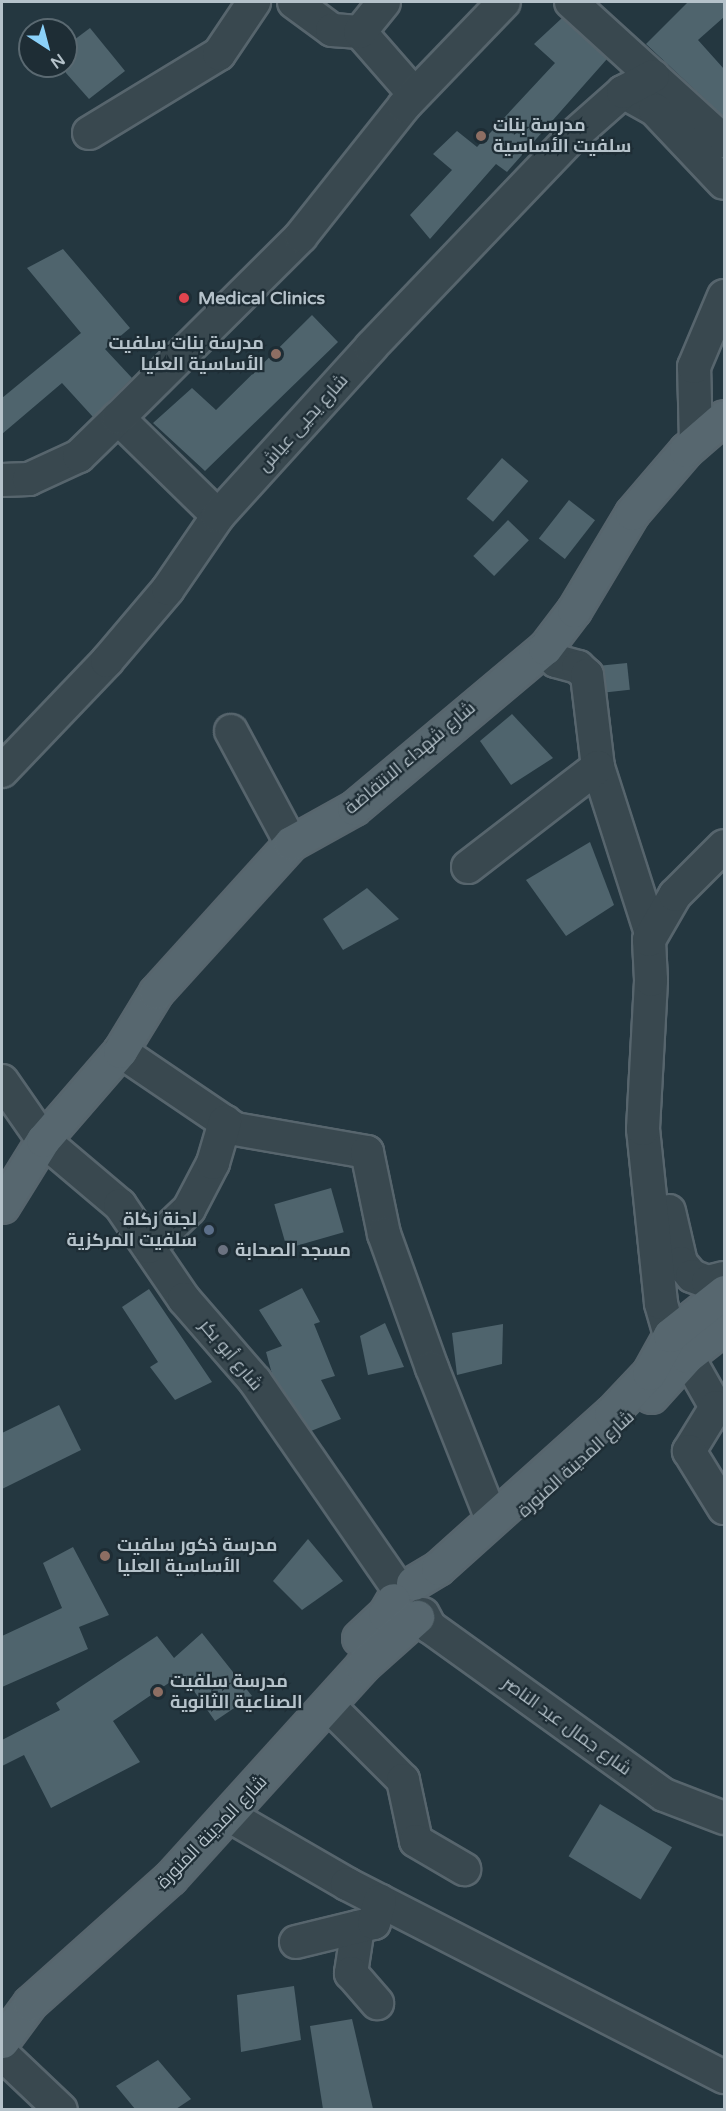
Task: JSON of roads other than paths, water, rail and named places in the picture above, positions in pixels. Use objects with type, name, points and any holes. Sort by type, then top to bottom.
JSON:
[{"type":"main road","name":"شارع شهداء الانتفاضة","points":[[2,1206],[43,1140],[120,1051],[156,992],[291,843],[354,808],[545,648],[574,610],[632,513],[696,441],[724,417]]},
{"type":"main road","points":[[412,1601],[432,1573],[491,1517],[628,1396],[678,1346],[724,1292]]},
{"type":"main road","name":"شارع المدينة المنورة","points":[[2,2003],[153,1864],[255,1757],[346,1651],[385,1614],[443,1582],[615,1430],[678,1346],[724,1327]]},
{"type":"main road","name":"شارع المدينة المنورة","points":[[2,2041],[30,2003],[170,1878],[382,1645],[412,1601]]},
{"type":"street","points":[[89,133],[219,54],[255,2]]},
{"type":"street","points":[[294,2],[332,30],[360,32],[414,94]]},
{"type":"street","points":[[360,32],[384,2]]},
{"type":"street","points":[[2,480],[29,479],[79,456],[301,237],[414,94],[504,2]]},
{"type":"street","points":[[571,2],[724,141]]},
{"type":"street","points":[[644,67],[623,92],[655,110],[724,183]]},
{"type":"street","name":"شارع يحيى عياش","points":[[2,771],[37,738],[168,589],[218,516],[469,243],[571,138],[623,92]]},
{"type":"street","points":[[696,441],[694,367],[724,296]]},
{"type":"street","points":[[118,418],[218,516]]},
{"type":"street","points":[[545,648],[556,660],[578,667],[587,675],[598,767],[639,892],[656,935],[659,1128],[673,1243],[681,1263],[692,1276],[708,1282],[724,1278]]},
{"type":"street","points":[[231,731],[291,843]]},
{"type":"street","points":[[468,867],[598,767]]},
{"type":"street","points":[[724,846],[675,895],[656,935],[651,980],[643,1129],[661,1303],[678,1346],[716,1407],[689,1451],[724,1508]]},
{"type":"street","points":[[656,935],[724,860]]},
{"type":"street","points":[[639,892],[656,902],[675,895]]},
{"type":"street","points":[[120,1051],[235,1129],[367,1152],[384,1234],[432,1368],[491,1517]]},
{"type":"street","name":"شارع أبو بكر","points":[[2,1081],[43,1140],[120,1205],[184,1299],[255,1381],[412,1601]]},
{"type":"street","points":[[149,1247],[189,1209],[213,1163],[225,1122]]},
{"type":"street","name":"شارع جمال عبد الناصر","points":[[412,1601],[430,1627],[664,1796],[724,1818]]},
{"type":"street","points":[[328,1705],[403,1780],[416,1840],[464,1869]]},
{"type":"street","points":[[228,1815],[380,1901],[724,2077]]},
{"type":"street","points":[[296,1942],[374,1923],[380,1901]]},
{"type":"street","points":[[358,1927],[351,1973],[377,2003]]},
{"type":"street","points":[[2,2054],[61,2109]]},
{"type":"place","name":"مدرسة بنات سلفيت الأساسية","points":[[481,136]]},
{"type":"place","name":"Medical Clinics","points":[[184,298]]},
{"type":"place","name":"مدرسة بنات سلفيت الأساسية العليا","points":[[276,354]]},
{"type":"place","name":"لجنة زكاة سلفيت المركزية","points":[[209,1230]]},
{"type":"place","name":"مسجد الصحابة","points":[[223,1250]]},
{"type":"place","name":"مدرسة ذكور سلفيت الأساسية العليا","points":[[105,1556]]},
{"type":"place","name":"مدرسة سلفيت الصناعية الثانوية","points":[[158,1692]]}]
